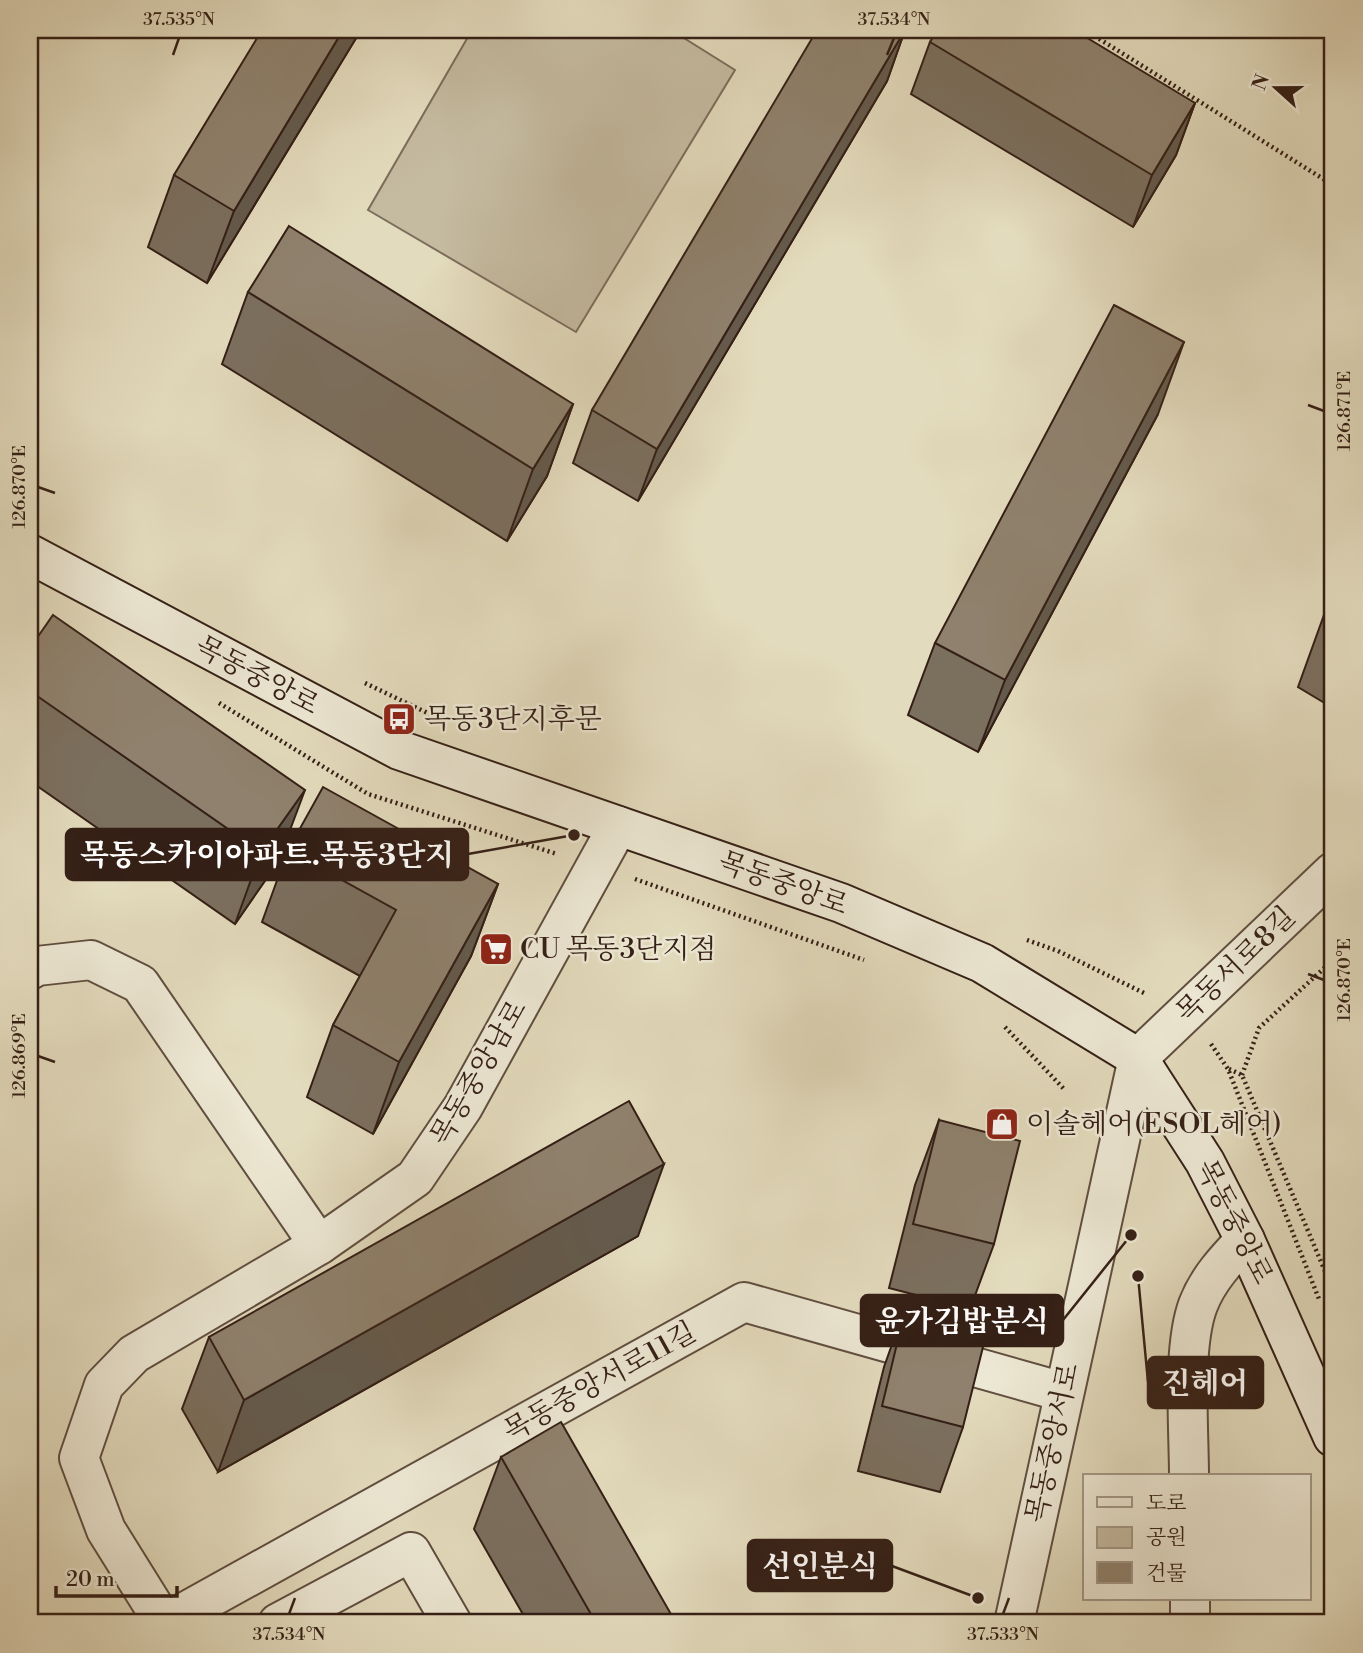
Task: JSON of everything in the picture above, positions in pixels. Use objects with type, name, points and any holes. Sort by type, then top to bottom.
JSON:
[{"type":"street","name":"목동중앙로","points":[[32,560],[399,750],[841,903],[982,963],[1138,1058],[1205,1162],[1245,1240],[1333,1437]]},
{"type":"street","name":"목동중앙남로","points":[[165,1623],[106,1530],[79,1458],[104,1385],[134,1354],[319,1245],[415,1178],[463,1107],[618,826]]},
{"type":"street","name":"목동서로8길","points":[[1138,1058],[1333,872]]},
{"type":"street","points":[[30,970],[37,966],[91,960],[140,984],[319,1245]]},
{"type":"street","name":"목동중앙서로","points":[[1014,1623],[1138,1058]]},
{"type":"street","points":[[1189,1474],[1190,1350],[1197,1307],[1218,1269],[1245,1240]]},
{"type":"street","name":"목동중앙서로11길","points":[[165,1623],[744,1302],[1063,1392]]},
{"type":"street","points":[[278,1623],[411,1552],[452,1623]]},
{"type":"street","points":[[1190,1600],[1190,1623]]},
{"type":"path","points":[[1085,30],[1333,185]]},
{"type":"path","points":[[1333,960],[1259,1028],[1242,1075],[1333,1290]]},
{"type":"path","points":[[1242,1075],[1228,1069],[1323,1311]]},
{"type":"green space","points":[[472,30],[671,30],[735,70],[576,332],[368,210]]},
{"type":"building","points":[[262,30],[343,30],[234,211],[174,175]]},
{"type":"building","points":[[817,30],[905,30],[657,449],[592,410]]},
{"type":"building","points":[[937,30],[1074,30],[1195,103],[1152,175],[930,42]]},
{"type":"building","points":[[289,226],[573,404],[533,469],[248,292]]},
{"type":"building","points":[[1114,305],[1184,342],[1005,680],[935,643]]},
{"type":"building","points":[[1333,599],[1333,621],[1324,615]]},
{"type":"building","points":[[53,615],[305,790],[261,852],[30,691],[30,648]]},
{"type":"building","points":[[323,787],[498,884],[399,1062],[333,1025],[396,910],[288,850]]},
{"type":"building","points":[[629,1101],[664,1164],[244,1400],[209,1337]]},
{"type":"building","points":[[939,1120],[1020,1141],[994,1244],[913,1224]]},
{"type":"building","points":[[907,1302],[989,1323],[963,1427],[882,1406]]},
{"type":"building","points":[[561,1422],[676,1623],[596,1623],[501,1457]]},
{"type":"place","name":"목동3단지후문","points":[[399,719]]},
{"type":"place","name":"목동스카이아파트.목동3단지","points":[[574,835]]},
{"type":"place","name":"CU 목동3단지점","points":[[496,949]]},
{"type":"place","name":"이솔헤어(ESOL헤어)","points":[[1002,1124]]},
{"type":"place","name":"윤가김밥분식","points":[[1131,1235]]},
{"type":"place","name":"진헤어","points":[[1138,1276]]},
{"type":"place","name":"선인분식","points":[[978,1598]]}]
